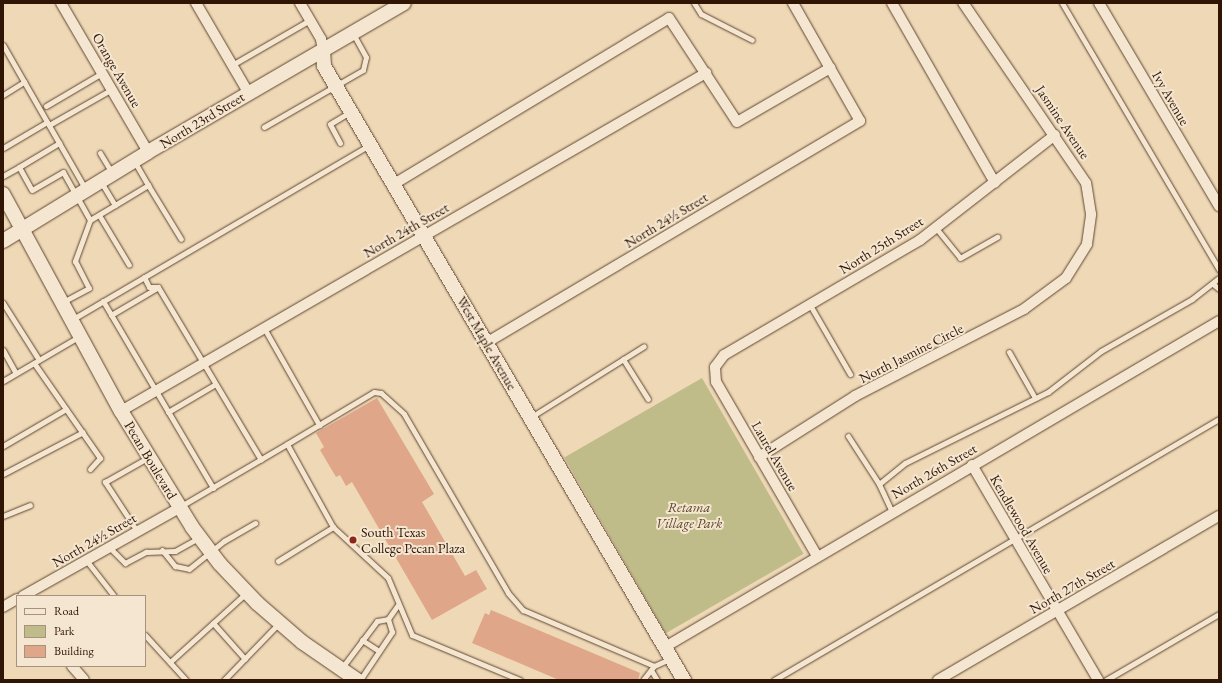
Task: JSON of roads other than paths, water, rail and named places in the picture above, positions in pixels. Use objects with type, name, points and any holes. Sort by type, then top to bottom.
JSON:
[{"type":"main road","name":"North 23rd Street","points":[[3,241],[23,231],[134,160],[248,92],[323,51],[404,3]]},
{"type":"main road","name":"West Maple Avenue","points":[[323,51],[324,66],[425,235],[684,680]]},
{"type":"main road","name":"Pecan Boulevard","points":[[3,194],[121,411],[179,508],[199,537],[210,552],[247,592],[280,623],[340,670],[357,680]]},
{"type":"street","name":"Orange Avenue","points":[[61,3],[148,152]]},
{"type":"street","points":[[196,3],[248,92]]},
{"type":"street","name":"West Maple Avenue","points":[[300,3],[310,20],[323,51]]},
{"type":"street","points":[[394,184],[669,18],[737,122],[830,68],[794,3]]},
{"type":"street","points":[[892,3],[994,183]]},
{"type":"street","name":"Jasmine Avenue","points":[[963,3],[1078,170],[1090,199],[1087,244],[1072,270]]},
{"type":"street","name":"Ivy Avenue","points":[[1103,4],[1219,206]]},
{"type":"street","name":"North 24½ Street","points":[[486,342],[860,121],[830,68]]},
{"type":"street","name":"North 24th Street","points":[[121,411],[706,73]]},
{"type":"street","name":"North 25th Street","points":[[715,367],[724,355],[810,305],[936,228],[1055,135]]},
{"type":"street","name":"North Jasmine Circle","points":[[759,457],[855,396],[1024,309],[1059,285],[1072,270]]},
{"type":"street","name":"North 26th Street","points":[[667,653],[816,556],[1219,321]]},
{"type":"street","name":"Laurel Avenue","points":[[715,367],[716,382],[816,556]]},
{"type":"street","name":"Kendlewood Avenue","points":[[972,465],[1098,680]]},
{"type":"street","name":"North 24½ Street","points":[[25,595],[179,508]]},
{"type":"street","name":"North 27th Street","points":[[938,680],[1057,612],[1219,516]]},
{"type":"street","points":[[3,608],[16,601]]},
{"type":"street","points":[[73,667],[84,680]]},
{"type":"lane","points":[[694,3],[701,14],[752,40]]},
{"type":"lane","points":[[1062,3],[1219,270]]},
{"type":"lane","points":[[232,65],[310,20]]},
{"type":"lane","points":[[264,127],[363,70],[366,57],[353,33]]},
{"type":"lane","points":[[3,44],[72,167],[90,220],[75,261],[89,288],[62,303]]},
{"type":"lane","points":[[46,106],[102,73]]},
{"type":"lane","points":[[3,95],[24,82]]},
{"type":"lane","points":[[3,148],[112,89]]},
{"type":"lane","points":[[340,143],[330,124],[351,111]]},
{"type":"lane","points":[[3,176],[59,144]]},
{"type":"lane","points":[[72,320],[371,145]]},
{"type":"lane","points":[[100,153],[113,174]]},
{"type":"lane","points":[[134,160],[180,239]]},
{"type":"lane","points":[[19,167],[32,190],[72,167]]},
{"type":"lane","points":[[63,172],[82,194]]},
{"type":"lane","points":[[101,181],[115,205]]},
{"type":"lane","points":[[90,220],[148,185]]},
{"type":"lane","points":[[99,215],[130,265]]},
{"type":"lane","points":[[936,228],[960,258],[997,237]]},
{"type":"lane","points":[[144,277],[149,287],[158,287]]},
{"type":"lane","points":[[879,484],[905,463],[1035,398],[1101,351],[1213,284],[1219,278]]},
{"type":"lane","points":[[1213,284],[1219,289]]},
{"type":"lane","points":[[111,315],[158,287]]},
{"type":"lane","points":[[158,287],[214,386],[219,388],[261,460]]},
{"type":"lane","points":[[103,301],[213,488]]},
{"type":"lane","points":[[3,303],[39,360]]},
{"type":"lane","points":[[810,305],[850,374]]},
{"type":"lane","points":[[264,328],[319,425]]},
{"type":"lane","points":[[3,381],[80,336]]},
{"type":"lane","points":[[530,417],[644,346]]},
{"type":"lane","points":[[3,350],[16,373]]},
{"type":"lane","points":[[1009,352],[1035,398]]},
{"type":"lane","points":[[623,359],[648,399]]},
{"type":"lane","points":[[34,363],[100,458],[90,469]]},
{"type":"lane","points":[[168,412],[214,386]]},
{"type":"lane","points":[[179,508],[374,392],[381,393],[404,414],[508,593],[523,610],[653,668],[657,680]]},
{"type":"lane","points":[[3,446],[66,409]]},
{"type":"lane","points":[[774,680],[1219,419]]},
{"type":"lane","points":[[3,474],[83,432]]},
{"type":"lane","points":[[848,436],[879,484],[892,512]]},
{"type":"lane","points":[[286,444],[333,527],[388,578],[397,606],[412,635],[520,680]]},
{"type":"lane","points":[[137,531],[105,482],[149,457]]},
{"type":"lane","points":[[3,516],[30,505]]},
{"type":"lane","points":[[162,550],[184,570],[255,523]]},
{"type":"lane","points":[[278,561],[333,527]]},
{"type":"lane","points":[[109,547],[125,563],[162,550],[175,551],[199,537]]},
{"type":"lane","points":[[86,560],[113,595]]},
{"type":"lane","points":[[170,662],[247,592]]},
{"type":"lane","points":[[340,670],[376,621],[388,618],[397,606]]},
{"type":"lane","points":[[1106,680],[1219,614]]},
{"type":"lane","points":[[360,680],[392,632],[388,618]]},
{"type":"lane","points":[[213,623],[245,659]]},
{"type":"lane","points":[[224,680],[280,623]]},
{"type":"lane","points":[[146,636],[186,680]]},
{"type":"lane","points":[[362,640],[379,651]]},
{"type":"lane","points":[[643,680],[667,653]]},
{"type":"place","name":"South Texas College Pecan Plaza","points":[[353,540]]},
{"type":"park label","name":"Retama Village Park","points":[[689,516]]}]
